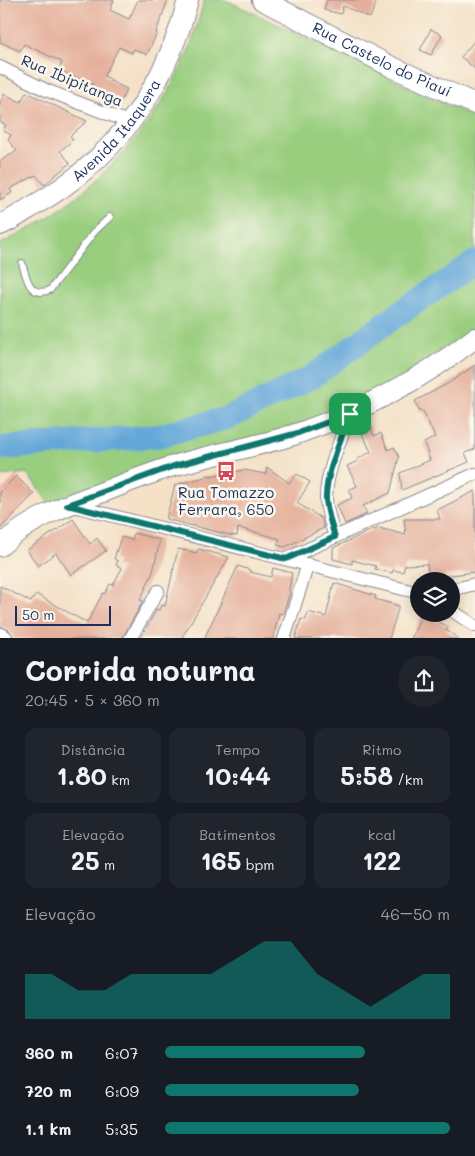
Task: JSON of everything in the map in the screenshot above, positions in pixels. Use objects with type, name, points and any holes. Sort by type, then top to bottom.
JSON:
[{"type":"main road","name":"Avenida Itaquera","points":[[0,225],[59,192],[92,164],[131,123],[147,99],[166,64],[176,41],[188,0]]},
{"type":"main road","name":"Rua Castelo do Piauí","points":[[262,0],[392,67],[475,104]]},
{"type":"main road","points":[[0,546],[18,531],[67,505],[174,466],[298,433],[350,414],[418,378],[475,338]]},
{"type":"street","name":"Rua Ibipitanga","points":[[0,67],[46,90],[131,123]]},
{"type":"street","points":[[335,537],[326,498],[328,483],[338,448],[350,414]]},
{"type":"street","points":[[286,559],[475,474]]},
{"type":"street","points":[[67,505],[410,591]]},
{"type":"street","points":[[284,638],[308,564]]},
{"type":"street","points":[[460,588],[475,584]]},
{"type":"street","points":[[130,638],[158,591]]},
{"type":"street","points":[[460,616],[475,626]]},
{"type":"lane","points":[[22,263],[29,285],[35,291],[42,293],[50,290],[95,231],[110,217]]},
{"type":"green space","points":[[204,0],[226,0],[475,118],[475,341],[403,388],[55,512],[27,473],[0,476],[0,244],[38,224],[73,200],[115,162],[134,140],[167,94],[180,70],[193,39]]},
{"type":"building","points":[[0,0],[114,0],[110,10],[129,19],[138,0],[168,0],[147,55],[134,49],[132,53],[119,47],[104,76],[127,89],[117,109],[104,104],[106,100],[101,97],[102,94],[92,89],[94,85],[59,70],[62,62],[24,44],[20,51],[0,42]]},
{"type":"building","points":[[327,0],[377,0],[370,18],[343,6],[341,14],[324,10]]},
{"type":"building","points":[[431,29],[442,35],[431,55],[420,50]]},
{"type":"building","points":[[475,40],[475,69],[461,57]]},
{"type":"building","points":[[26,92],[87,121],[70,136],[73,140],[60,151],[70,163],[44,185],[36,175],[10,189],[12,193],[0,200],[0,161],[17,151],[8,140],[11,135],[3,130],[6,125],[0,122],[0,103],[4,94],[21,102]]},
{"type":"building","points":[[475,365],[475,449],[465,453],[469,462],[402,490],[400,473],[430,460],[424,443],[435,437],[423,411],[420,412],[415,401],[449,383]]},
{"type":"building","points":[[369,424],[374,436],[381,433],[388,450],[394,447],[399,457],[390,493],[363,506],[367,514],[345,524],[337,505],[352,498],[349,490],[357,486],[347,466],[371,452],[360,429]]},
{"type":"building","points":[[267,467],[289,483],[297,474],[310,482],[297,503],[321,518],[324,528],[285,547],[277,545],[280,539],[238,528],[237,536],[229,535],[166,519],[175,485],[205,477],[206,475],[210,476],[244,470],[266,474]]},
{"type":"building","points":[[16,476],[34,494],[0,529],[0,492]]},
{"type":"building","points":[[475,491],[475,572],[460,574],[460,572],[428,572],[427,564],[405,565],[403,572],[393,570],[392,573],[375,569],[376,566],[352,560],[352,564],[333,559],[333,548],[379,528],[406,535],[404,519],[440,519],[437,510]]},
{"type":"building","points":[[73,519],[90,544],[97,538],[106,551],[71,575],[56,553],[38,566],[27,550]]},
{"type":"building","points":[[134,533],[160,540],[153,572],[140,600],[143,601],[123,638],[14,638],[9,630],[0,626],[0,586],[31,602],[36,594],[87,623],[103,593],[105,594],[110,584],[113,585],[122,568],[116,565],[118,561],[114,559],[121,537],[132,540]]},
{"type":"building","points":[[178,549],[197,553],[198,549],[229,557],[182,638],[141,638],[157,609],[159,610],[161,605],[165,606]]},
{"type":"building","points":[[238,566],[250,570],[250,572],[271,577],[273,568],[292,573],[290,592],[283,614],[279,613],[273,638],[204,638]]},
{"type":"building","points":[[334,583],[376,596],[375,599],[399,606],[389,638],[295,638],[301,619],[306,620],[308,612],[326,617]]},
{"type":"building","points":[[418,622],[439,622],[449,627],[446,630],[458,638],[411,638]]},
{"type":"waterway","points":[[0,448],[158,436],[228,418],[312,377],[397,315],[475,262]]},
{"type":"place","name":"Rua Tomazzo Ferrara, 650","points":[[226,471]]},
{"type":"route","points":[[350,414],[328,483],[326,498],[335,537],[286,559],[67,505],[174,466],[298,433],[350,414]]}]
